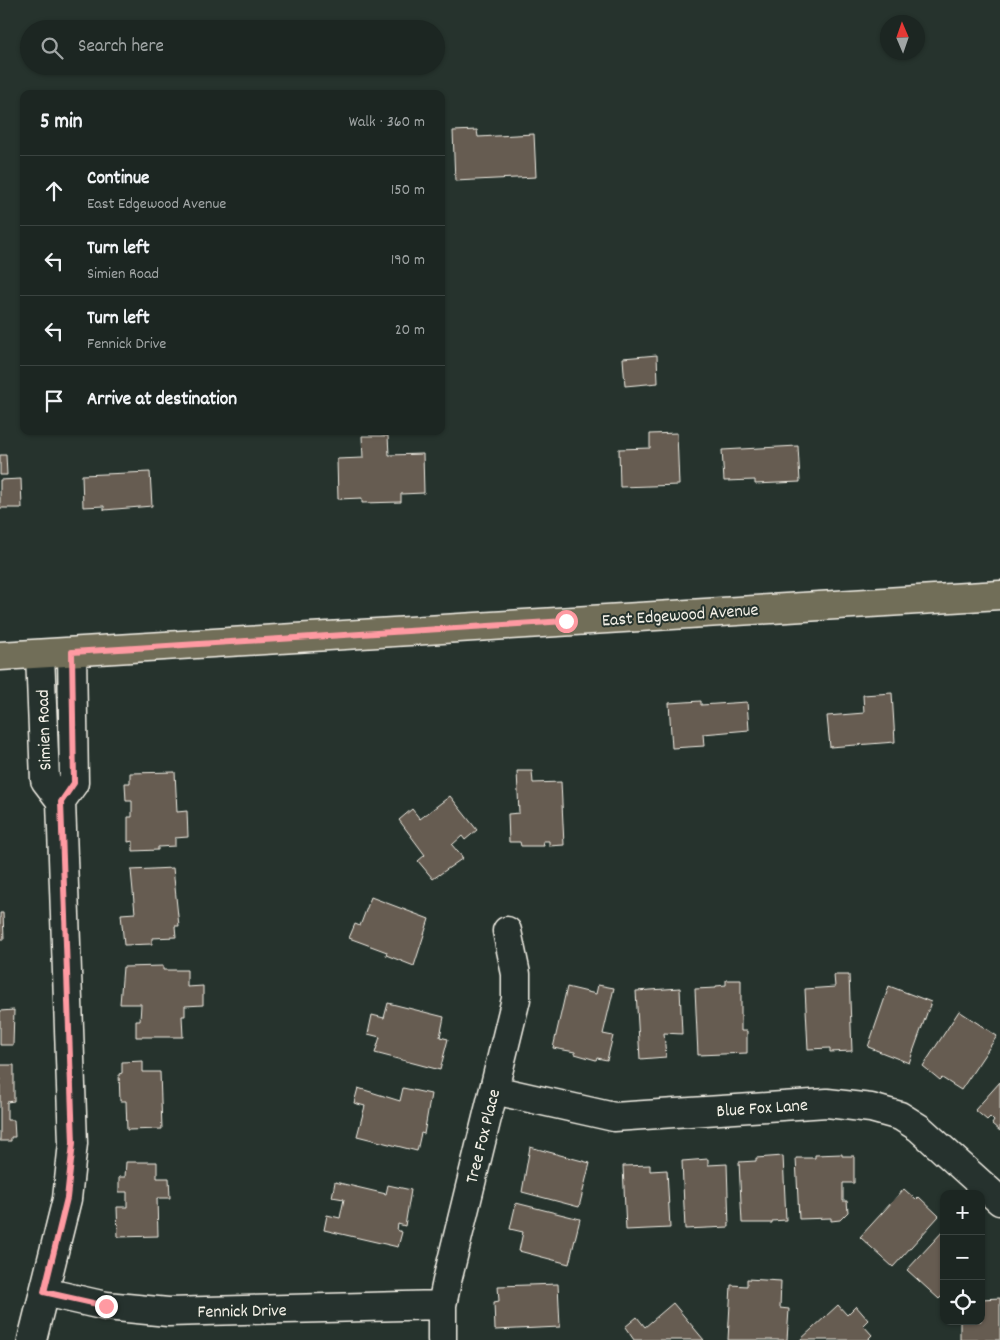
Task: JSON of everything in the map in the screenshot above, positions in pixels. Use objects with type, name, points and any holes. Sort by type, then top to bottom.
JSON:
[{"type":"main road","name":"East Edgewood Avenue","points":[[0,656],[1000,594]]},
{"type":"street","name":"Simien Road","points":[[40,654],[44,780],[61,802],[74,783],[72,652]]},
{"type":"street","points":[[32,1340],[67,1198],[73,1143],[61,802]]},
{"type":"street","name":"Tree Fox Place","points":[[442,1340],[442,1305],[516,999],[516,974],[507,932]]},
{"type":"street","name":"Blue Fox Lane","points":[[494,1090],[614,1116],[827,1103],[871,1108],[900,1116],[919,1128],[1000,1201]]},
{"type":"street","name":"Fennick Drive","points":[[44,1292],[106,1306],[168,1312],[442,1305]]},
{"type":"building","points":[[477,130],[478,137],[534,134],[536,177],[455,181],[453,131]]},
{"type":"building","points":[[657,355],[658,383],[625,386],[623,358]]},
{"type":"building","points":[[677,433],[679,485],[620,487],[619,449],[650,448],[650,434]]},
{"type":"building","points":[[362,436],[388,436],[389,455],[423,454],[424,493],[401,494],[401,502],[362,503],[362,498],[338,499],[337,459],[363,458]]},
{"type":"building","points":[[798,446],[800,482],[755,484],[755,480],[724,481],[722,450]]},
{"type":"building","points":[[0,455],[6,455],[7,475],[0,475]]},
{"type":"building","points":[[150,472],[152,506],[104,510],[104,506],[83,507],[82,475]]},
{"type":"building","points":[[21,479],[22,508],[0,508],[0,480]]},
{"type":"building","points":[[892,693],[895,742],[830,747],[827,716],[864,713],[863,695]]},
{"type":"building","points":[[701,701],[701,705],[747,702],[749,730],[703,734],[704,746],[672,748],[669,703]]},
{"type":"building","points":[[517,771],[532,771],[533,783],[561,782],[564,845],[549,846],[549,841],[543,841],[544,846],[521,846],[520,842],[509,842],[508,814],[519,813]]},
{"type":"building","points":[[175,772],[177,812],[187,811],[188,837],[175,838],[175,846],[158,847],[158,850],[133,851],[133,841],[128,842],[128,817],[132,817],[132,801],[126,801],[125,783],[130,783],[130,773]]},
{"type":"building","points":[[450,796],[477,830],[465,840],[462,836],[452,845],[463,858],[433,879],[418,861],[425,855],[399,820],[412,809],[420,819]]},
{"type":"building","points":[[173,868],[179,926],[175,926],[176,937],[152,938],[152,944],[124,945],[121,914],[135,913],[131,870]]},
{"type":"building","points":[[371,897],[429,919],[414,966],[386,955],[387,952],[349,938],[355,924],[360,926]]},
{"type":"building","points":[[0,913],[3,913],[4,939],[0,939]]},
{"type":"building","points":[[163,966],[163,970],[187,970],[187,987],[203,986],[203,1005],[185,1006],[185,1016],[182,1016],[183,1037],[136,1037],[136,1021],[140,1021],[141,1004],[120,1004],[123,967]]},
{"type":"building","points":[[834,975],[849,975],[852,1051],[830,1052],[830,1048],[808,1049],[805,989],[835,987]]},
{"type":"building","points":[[726,980],[741,980],[741,1031],[747,1031],[747,1053],[698,1055],[695,989],[716,988],[716,986],[726,985]]},
{"type":"building","points":[[598,985],[614,988],[603,1034],[613,1036],[607,1060],[597,1058],[596,1060],[575,1054],[575,1052],[553,1048],[567,987],[596,994]]},
{"type":"building","points":[[889,986],[931,1002],[909,1063],[868,1047]]},
{"type":"building","points":[[680,988],[682,1034],[664,1033],[666,1057],[640,1059],[636,991]]},
{"type":"building","points":[[388,1003],[444,1017],[440,1037],[448,1039],[440,1070],[375,1053],[380,1037],[368,1034],[372,1015],[384,1018]]},
{"type":"building","points":[[14,1010],[13,1045],[0,1045],[0,1011]]},
{"type":"building","points":[[959,1011],[997,1036],[961,1090],[942,1078],[940,1080],[923,1066]]},
{"type":"building","points":[[143,1061],[143,1072],[160,1072],[162,1129],[127,1130],[126,1101],[120,1101],[119,1074],[122,1073],[122,1062]]},
{"type":"building","points":[[0,1065],[14,1065],[14,1101],[7,1102],[7,1120],[14,1120],[15,1137],[11,1137],[11,1141],[0,1141]]},
{"type":"building","points":[[1000,1082],[1000,1131],[992,1124],[994,1121],[990,1117],[987,1120],[975,1110]]},
{"type":"building","points":[[358,1088],[400,1101],[403,1088],[431,1094],[424,1134],[421,1133],[417,1151],[357,1136],[365,1106],[354,1103]]},
{"type":"building","points":[[530,1147],[590,1163],[579,1207],[522,1192]]},
{"type":"building","points":[[842,1154],[842,1156],[854,1156],[854,1183],[843,1183],[843,1201],[847,1201],[848,1212],[840,1220],[831,1221],[831,1218],[799,1219],[796,1158],[815,1158],[815,1155]]},
{"type":"building","points":[[783,1156],[786,1220],[772,1221],[772,1223],[742,1223],[739,1162],[756,1161],[756,1158]]},
{"type":"building","points":[[708,1159],[708,1165],[727,1164],[729,1227],[685,1229],[682,1161]]},
{"type":"building","points":[[126,1162],[157,1162],[157,1178],[169,1178],[170,1198],[157,1198],[158,1236],[118,1237],[117,1207],[127,1207],[127,1192],[119,1192],[119,1177],[125,1177]]},
{"type":"building","points":[[650,1165],[650,1171],[667,1170],[670,1228],[626,1230],[623,1166]]},
{"type":"building","points":[[335,1182],[386,1194],[388,1185],[411,1190],[405,1226],[398,1224],[397,1230],[402,1232],[398,1247],[324,1230],[327,1215],[340,1218],[344,1199],[332,1197]]},
{"type":"building","points":[[904,1189],[916,1200],[919,1197],[939,1216],[893,1267],[860,1237]]},
{"type":"building","points":[[516,1203],[580,1219],[569,1264],[519,1251],[523,1232],[510,1229]]},
{"type":"building","points":[[940,1234],[940,1298],[907,1270]]},
{"type":"building","points":[[747,1279],[781,1281],[780,1308],[789,1309],[787,1340],[728,1340],[731,1285],[747,1286]]},
{"type":"building","points":[[558,1284],[560,1327],[495,1330],[494,1302],[499,1301],[498,1286]]},
{"type":"building","points":[[1000,1298],[1000,1340],[960,1340],[960,1325],[985,1325],[985,1299]]},
{"type":"building","points":[[673,1303],[704,1340],[634,1340],[625,1327],[637,1317],[645,1327]]},
{"type":"building","points":[[838,1305],[847,1315],[856,1306],[868,1320],[863,1325],[872,1335],[869,1338],[870,1340],[800,1340]]},
{"type":"route","points":[[106,1306],[44,1292],[67,1198],[73,1143],[61,802],[74,783],[72,652],[566,621]]}]
